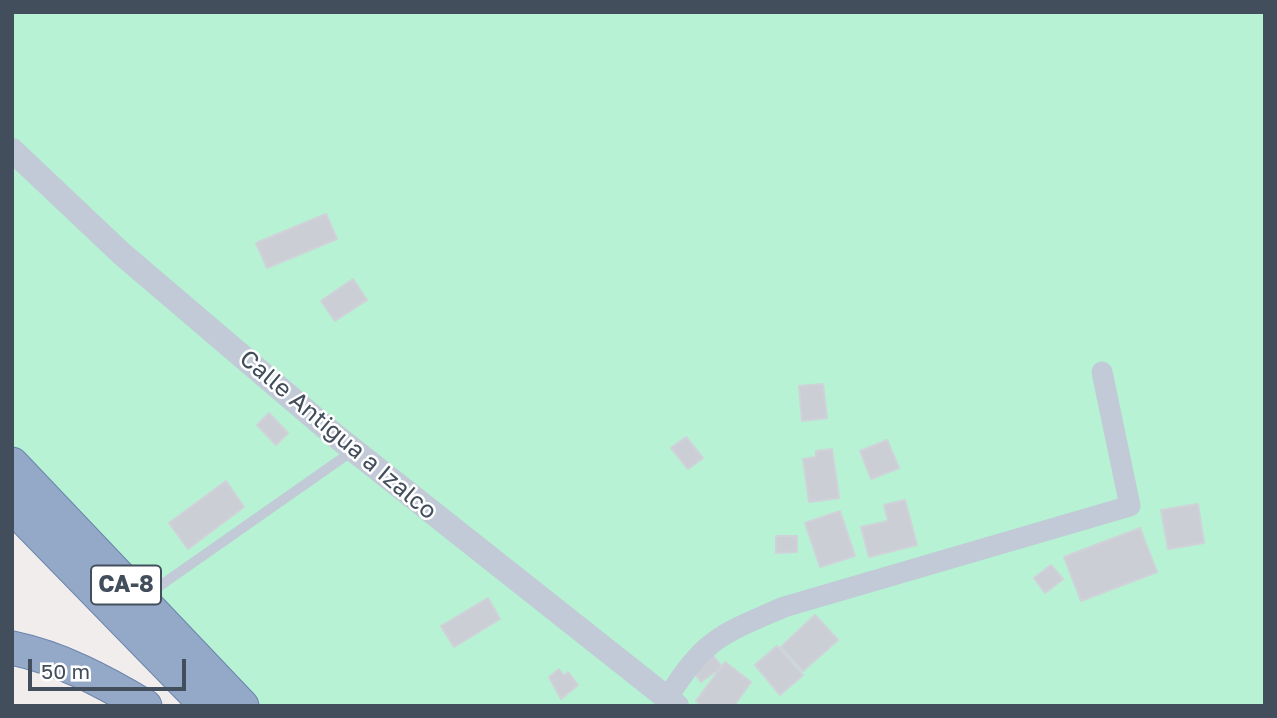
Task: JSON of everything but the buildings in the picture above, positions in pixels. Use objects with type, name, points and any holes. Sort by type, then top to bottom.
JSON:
[{"type":"highway","name":"CA-8","points":[[12,464],[242,706]]},
{"type":"highway","name":"CA-8","points":[[12,506],[207,706]]},
{"type":"highway","points":[[12,648],[44,655],[109,685],[145,706]]},
{"type":"street","name":"Calle Antigua a Izalco","points":[[12,150],[122,254],[354,450],[672,702]]},
{"type":"street","points":[[672,702],[705,646],[734,628],[784,607],[1129,506],[1102,372]]},
{"type":"lane","points":[[140,599],[354,450]]},
{"type":"green space","points":[[12,12],[1265,12],[1265,706],[194,706],[12,526]]}]
